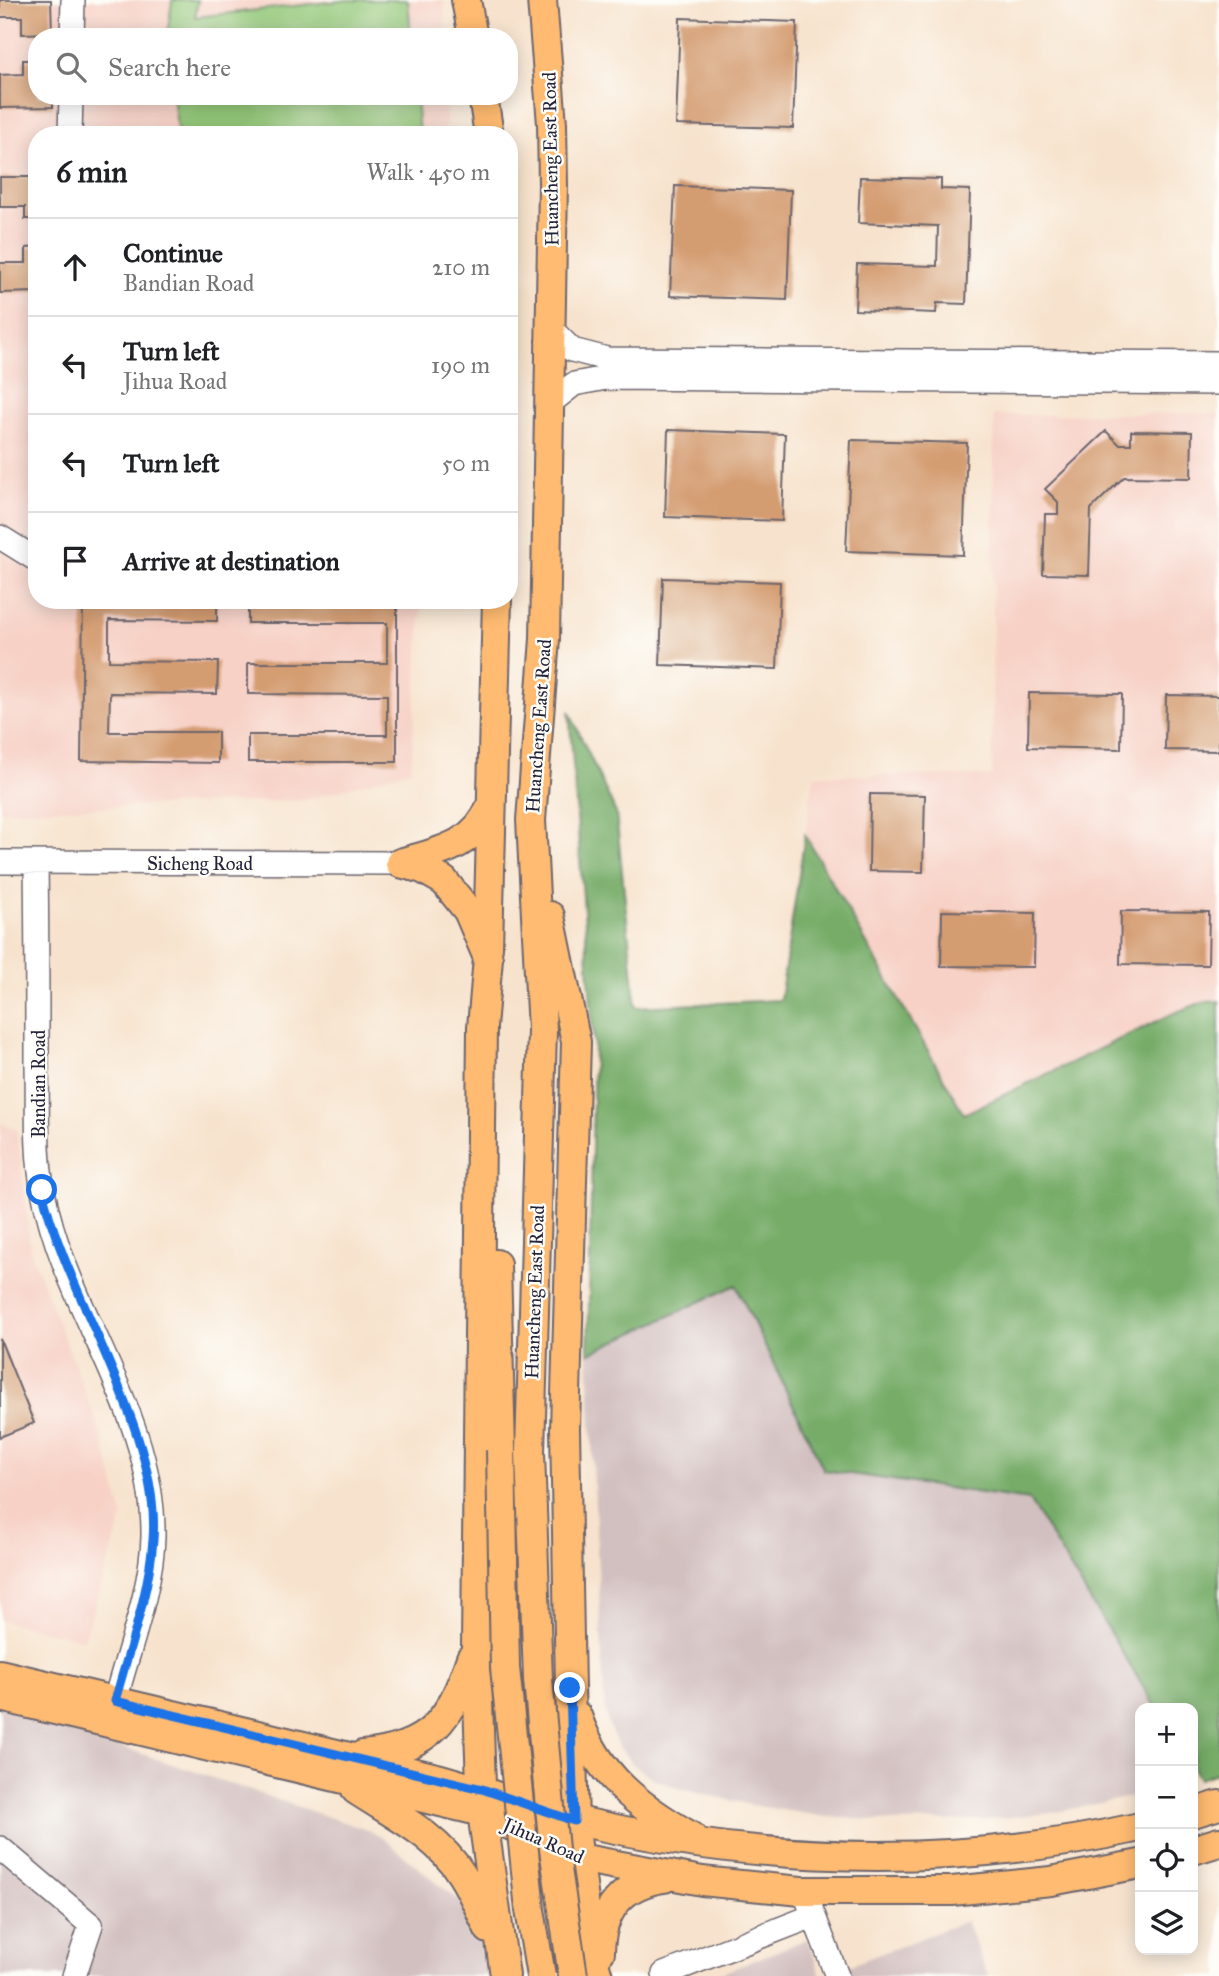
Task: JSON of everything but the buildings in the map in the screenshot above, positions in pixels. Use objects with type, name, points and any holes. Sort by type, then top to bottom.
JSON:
[{"type":"main road","points":[[466,0],[473,28]]},
{"type":"main road","points":[[473,0],[475,28]]},
{"type":"main road","name":"Huancheng East Road","points":[[545,9],[552,124],[551,330],[545,639],[531,820],[542,1030],[530,1452],[538,1680],[554,1849],[573,1976]]},
{"type":"main road","points":[[484,105],[488,126]]},
{"type":"main road","name":"Huancheng East Road","points":[[497,609],[488,958],[508,1696],[530,1910],[541,1976]]},
{"type":"main road","points":[[400,863],[445,850],[466,840],[482,824],[492,803]]},
{"type":"main road","points":[[531,820],[576,1042],[565,1429],[570,1688],[574,1821],[590,1949],[598,1976]]},
{"type":"main road","points":[[400,863],[434,874],[453,890],[468,911],[488,958],[481,1040],[476,1646],[482,1801],[502,1964]]},
{"type":"main road","points":[[342,1767],[407,1747],[430,1734],[448,1715],[476,1646]]},
{"type":"main road","name":"Jihua Road","points":[[0,1674],[115,1701],[342,1767]]},
{"type":"main road","points":[[570,1688],[581,1729],[596,1758],[616,1783],[648,1811],[707,1846]]},
{"type":"main road","name":"Jihua Road","points":[[0,1697],[342,1767],[574,1821],[707,1846],[804,1855],[937,1856],[1046,1846],[1135,1828]]},
{"type":"main road","points":[[342,1767],[443,1850],[463,1876],[502,1964]]},
{"type":"main road","name":"Jihua Road","points":[[482,1801],[579,1858],[808,1903],[1051,1881],[1135,1865]]},
{"type":"main road","points":[[1198,1811],[1219,1805]]},
{"type":"main road","points":[[1198,1848],[1219,1842]]},
{"type":"main road","points":[[598,1976],[602,1927],[611,1907],[635,1885],[676,1877]]},
{"type":"street","points":[[72,28],[73,0]]},
{"type":"street","points":[[70,126],[71,105]]},
{"type":"street","points":[[551,330],[572,350],[607,359],[1219,363]]},
{"type":"street","points":[[550,403],[574,384],[606,377],[1219,383]]},
{"type":"street","points":[[0,537],[28,554]]},
{"type":"street","name":"Sicheng Road","points":[[0,862],[400,863]]},
{"type":"street","name":"Bandian Road","points":[[36,863],[38,1143],[42,1190],[55,1236],[126,1408],[151,1497],[153,1539],[147,1580],[115,1701]]},
{"type":"street","points":[[0,1848],[91,1925],[74,1976]]},
{"type":"street","points":[[664,1974],[808,1903],[837,1976]]},
{"type":"shaded area","points":[[0,0],[444,0],[445,28],[28,28],[28,105],[446,105],[446,126],[28,126],[28,609],[421,609],[411,770],[305,800],[0,811]]},
{"type":"shaded area","points":[[1219,413],[1219,1001],[1203,1002],[1174,1013],[964,1114],[805,835],[814,775],[992,776],[994,415]]},
{"type":"shaded area","points":[[0,1123],[17,1129],[31,1253],[101,1433],[123,1516],[84,1640],[0,1620]]},
{"type":"shaded area","points":[[736,1284],[824,1470],[1029,1500],[1153,1703],[1135,1703],[1135,1796],[1052,1813],[977,1820],[901,1822],[826,1817],[751,1805],[678,1788],[654,1779],[634,1765],[618,1746],[608,1723],[604,1699],[588,1354]]},
{"type":"shaded area","points":[[0,1706],[376,1833],[486,1923],[498,1976],[0,1976]]},
{"type":"shaded area","points":[[966,1921],[988,1976],[822,1976]]},
{"type":"shaded area","points":[[807,1939],[821,1976],[715,1976]]},
{"type":"green space","points":[[172,0],[198,0],[195,17],[348,0],[408,0],[410,28],[168,28]]},
{"type":"green space","points":[[174,105],[417,105],[418,126],[177,126]]},
{"type":"green space","points":[[569,711],[616,813],[636,1007],[780,1000],[805,835],[964,1114],[1174,1013],[1203,1002],[1219,1001],[1219,1772],[1198,1777],[1198,1703],[1153,1703],[1029,1500],[824,1470],[736,1285],[588,1354],[594,1044]]},
{"type":"route","points":[[42,1190],[55,1236],[126,1408],[142,1457],[151,1497],[153,1539],[147,1580],[115,1701],[482,1789],[574,1821],[570,1688]]}]
